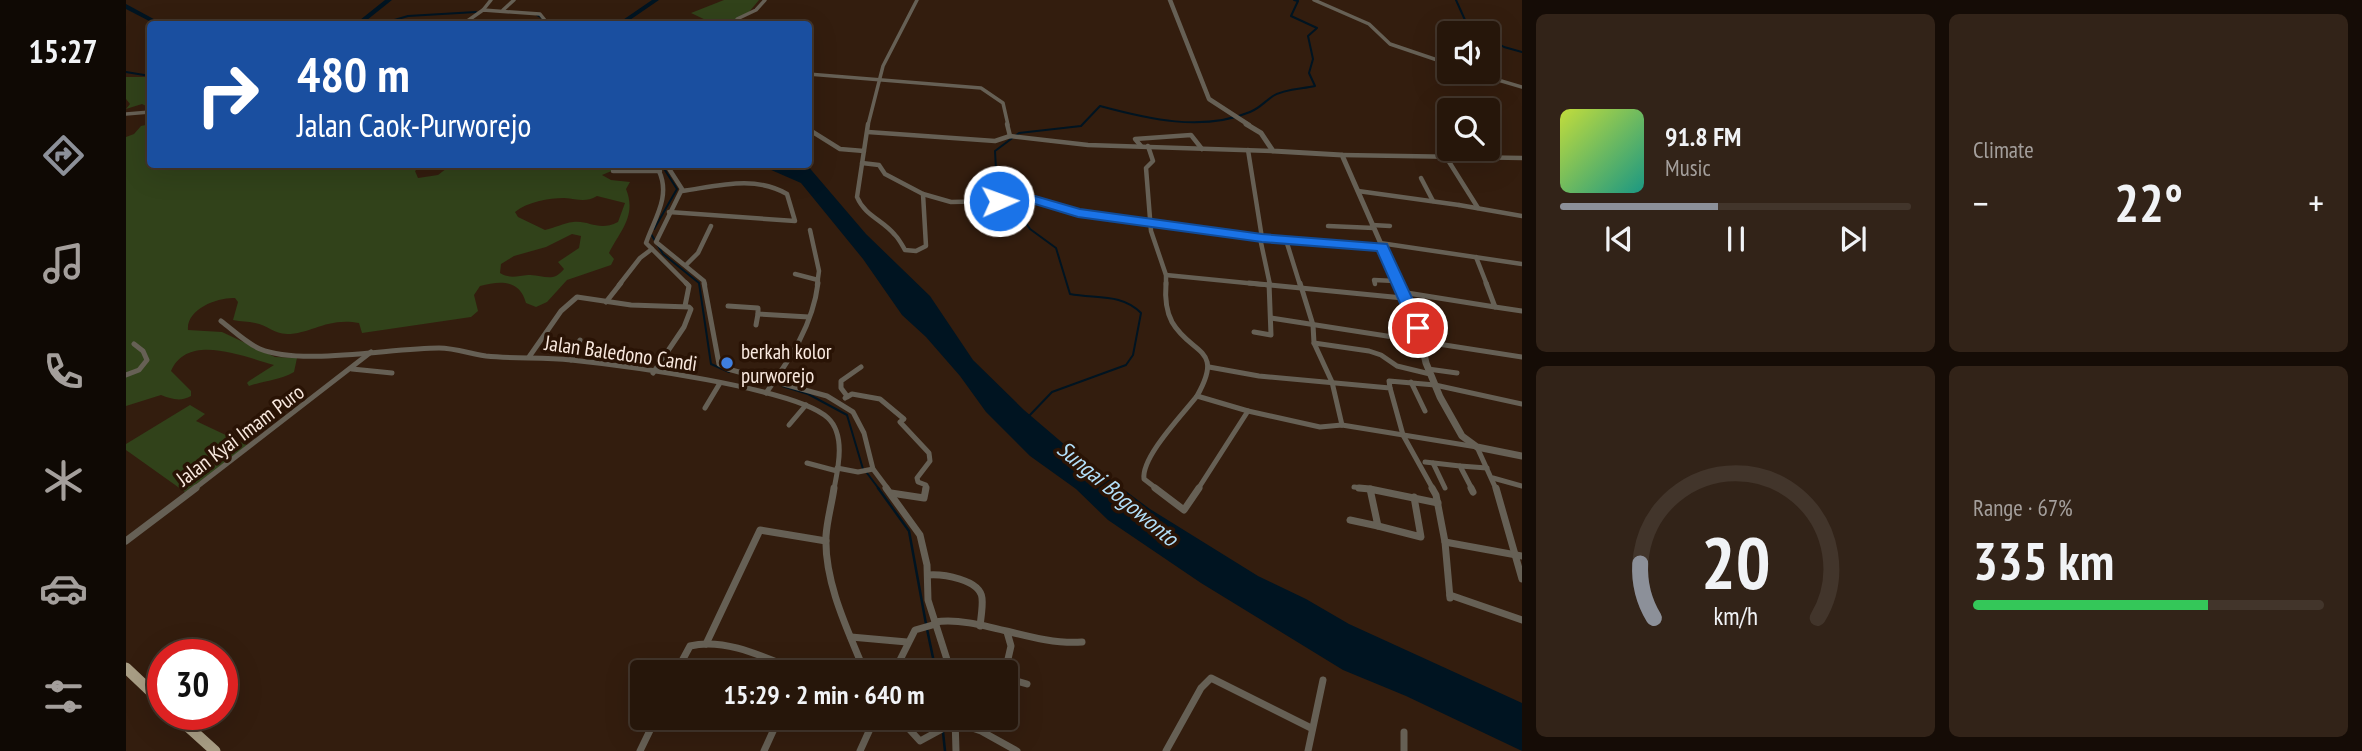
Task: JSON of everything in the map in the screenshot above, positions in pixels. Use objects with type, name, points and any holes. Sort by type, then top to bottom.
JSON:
[{"type":"main road","points":[[126,668],[147,688]]},
{"type":"main road","points":[[192,730],[215,751]]},
{"type":"street","points":[[468,21],[482,12],[491,0]]},
{"type":"street","points":[[503,10],[513,0]]},
{"type":"street","points":[[737,21],[756,10],[765,0]]},
{"type":"street","points":[[917,0],[900,29],[879,79],[868,119],[857,192],[858,202],[881,225],[895,234],[907,251],[923,249],[926,246],[923,194]]},
{"type":"street","points":[[1170,0],[1208,97],[1261,133],[1273,151]]},
{"type":"street","points":[[1314,0],[1369,24],[1390,44],[1437,60]]},
{"type":"street","points":[[482,12],[533,12],[546,21]]},
{"type":"street","points":[[812,74],[986,90],[1003,103],[1011,137]]},
{"type":"street","points":[[1500,81],[1522,88]]},
{"type":"street","points":[[126,114],[147,112]]},
{"type":"street","points":[[812,132],[840,149],[864,152]]},
{"type":"street","points":[[868,132],[995,141],[1011,137],[1088,145],[1437,157]]},
{"type":"street","points":[[1141,146],[1135,139],[1191,135],[1202,149]]},
{"type":"street","points":[[1148,146],[1153,161],[1146,168],[1146,187],[1155,248],[1166,275],[1165,297],[1172,321],[1201,350],[1209,367],[1208,377],[1197,396],[1159,443],[1143,472],[1144,479],[1184,510],[1226,449],[1248,411]]},
{"type":"street","points":[[1248,150],[1270,286],[1271,335],[1254,332]]},
{"type":"street","points":[[1342,155],[1395,281],[1418,328],[1435,385],[1462,436],[1477,447],[1493,478],[1518,555],[1522,579]]},
{"type":"street","points":[[1500,158],[1522,158]]},
{"type":"street","points":[[1449,161],[1478,208]]},
{"type":"street","points":[[862,163],[879,165],[885,174],[923,194],[962,203],[1035,200],[1072,212],[1261,238],[1381,245],[1522,264]]},
{"type":"street","points":[[613,171],[660,171],[668,168],[682,191]]},
{"type":"street","points":[[660,171],[664,185],[659,211],[647,240],[652,249],[689,286],[685,306]]},
{"type":"street","points":[[1421,178],[1433,201]]},
{"type":"street","points":[[669,212],[795,221],[787,194],[759,183],[682,191],[669,212],[656,242],[704,281],[710,330],[719,364],[727,369],[776,381],[840,402],[859,422],[872,469],[920,536],[928,575],[928,600],[948,660]]},
{"type":"street","points":[[1358,191],[1522,216]]},
{"type":"street","points":[[686,265],[698,253],[711,226]]},
{"type":"street","points":[[1328,226],[1390,226]]},
{"type":"street","points":[[768,390],[797,349],[816,297],[818,271],[810,230]]},
{"type":"street","points":[[1286,240],[1303,290],[1314,343],[1332,382],[1342,425]]},
{"type":"street","points":[[607,302],[640,258],[652,249]]},
{"type":"street","points":[[1476,257],[1495,307]]},
{"type":"street","points":[[795,274],[818,280]]},
{"type":"street","points":[[1166,275],[1303,290],[1402,295],[1522,312]]},
{"type":"street","points":[[1375,284],[1373,281],[1376,279],[1395,281]]},
{"type":"street","points":[[529,357],[572,299],[579,296],[607,302],[685,306],[691,309],[684,327],[653,373]]},
{"type":"street","points":[[729,306],[758,308],[756,325]]},
{"type":"street","points":[[758,314],[809,317]]},
{"type":"street","points":[[1271,318],[1522,356]]},
{"type":"street","name":"Jalan Baledono Candi","points":[[221,321],[258,348],[274,353],[321,356],[444,348],[486,356],[571,360],[768,390],[808,404],[827,417],[835,427],[839,453],[826,541],[832,573],[860,660]]},
{"type":"street","points":[[571,360],[580,340]]},
{"type":"street","points":[[1314,343],[1368,351],[1381,355],[1396,366],[1429,372],[1457,373]]},
{"type":"street","points":[[126,375],[139,370],[147,360],[143,351],[134,344]]},
{"type":"street","name":"Jalan Kyai Imam Puro","points":[[126,541],[371,352]]},
{"type":"street","points":[[861,367],[841,381],[841,388],[850,396],[882,400],[904,419],[900,422],[907,432],[929,453],[929,463],[918,474],[918,482],[926,485],[924,498],[891,493]]},
{"type":"street","points":[[1209,367],[1259,376],[1390,388]]},
{"type":"street","points":[[352,369],[392,373]]},
{"type":"street","points":[[1522,404],[1435,385],[1389,381],[1403,435],[1438,503],[1450,596],[1522,620]]},
{"type":"street","points":[[1411,382],[1425,411]]},
{"type":"street","points":[[705,408],[720,383]]},
{"type":"street","points":[[840,402],[860,390]]},
{"type":"street","points":[[789,425],[819,394]]},
{"type":"street","points":[[1197,396],[1320,427],[1342,425],[1522,456]]},
{"type":"street","points":[[807,463],[858,472],[872,469]]},
{"type":"street","points":[[1445,488],[1429,463],[1487,468]]},
{"type":"street","points":[[1460,466],[1474,492]]},
{"type":"street","points":[[1493,478],[1522,486]]},
{"type":"street","points":[[1354,487],[1438,503]]},
{"type":"street","points":[[1370,489],[1378,526]]},
{"type":"street","points":[[1350,520],[1421,537],[1414,498]]},
{"type":"street","points":[[706,643],[760,530],[826,541]]},
{"type":"street","points":[[1445,542],[1518,555]]},
{"type":"street","points":[[928,575],[962,581],[979,590],[982,603],[980,626]]},
{"type":"street","points":[[899,660],[915,630],[935,624],[980,626],[1064,645],[1082,642]]},
{"type":"street","points":[[1007,632],[1011,646],[1008,660]]},
{"type":"street","points":[[851,637],[907,642]]},
{"type":"street","points":[[682,660],[690,646],[706,643],[769,660]]},
{"type":"street","points":[[1166,751],[1201,688],[1211,678],[1311,728]]},
{"type":"street","points":[[1308,751],[1323,680]]},
{"type":"street","points":[[1018,681],[1027,684]]},
{"type":"street","points":[[640,751],[650,730]]},
{"type":"street","points":[[764,751],[774,730]]},
{"type":"street","points":[[860,751],[870,730]]},
{"type":"street","points":[[909,730],[918,740],[923,741],[942,730]]},
{"type":"street","points":[[955,730],[956,751]]},
{"type":"street","points":[[978,730],[1017,751]]},
{"type":"street","points":[[1404,751],[1405,732]]},
{"type":"street","points":[[923,741],[925,751]]},
{"type":"green space","points":[[724,0],[759,0],[749,12],[733,21],[708,21],[691,13]]},
{"type":"green space","points":[[126,77],[147,77],[147,106],[142,104],[126,109],[130,104],[126,99]]},
{"type":"green space","points":[[147,125],[147,168],[418,168],[415,171],[418,178],[438,175],[447,168],[619,168],[602,175],[611,180],[630,182],[626,189],[630,207],[622,230],[609,253],[614,259],[611,265],[567,280],[547,302],[536,307],[526,303],[523,295],[514,286],[495,283],[480,286],[474,295],[478,311],[471,317],[362,333],[359,323],[338,322],[287,334],[259,324],[233,320],[238,302],[235,298],[212,302],[192,316],[188,330],[222,332],[275,357],[297,358],[294,372],[249,386],[249,381],[274,365],[218,350],[190,352],[179,359],[171,371],[191,391],[191,396],[172,399],[161,395],[126,406],[126,137],[134,134],[141,126]],"holes":[[[597,196],[625,203],[618,222],[605,226],[573,222],[545,230],[518,217],[515,212],[532,203],[564,198],[585,200]],[[572,234],[581,236],[579,248],[558,262],[564,269],[560,274],[551,277],[510,277],[500,273],[501,264],[514,256],[546,247]]]},
{"type":"green space","points":[[190,405],[205,414],[196,421],[249,446],[185,492],[126,450],[126,444]]},
{"type":"water","points":[[767,168],[810,168],[866,234],[930,296],[973,360],[1024,410],[1072,451],[1150,509],[1258,576],[1349,624],[1522,703],[1522,751],[1406,696],[1343,670],[1201,583],[1108,520],[1076,489],[1030,456],[986,412],[960,376],[926,337],[902,315],[863,259],[801,183]]},
{"type":"waterway","name":"Sungai Bogowonto","points":[[362,21],[389,0]]},
{"type":"waterway","name":"Sungai Bogowonto","points":[[624,21],[656,0]]},
{"type":"waterway","points":[[1029,416],[1052,392],[1126,365],[1133,355],[1141,313],[1125,302],[1070,294],[1056,248],[1030,229],[1005,192],[996,170],[995,151],[1019,133],[1081,126],[1100,106],[1156,119],[1213,121],[1250,112],[1282,92],[1315,86],[1309,73],[1313,59],[1308,36],[1317,28],[1291,16],[1298,1],[1294,0]]},
{"type":"waterway","points":[[1456,0],[1465,20],[1476,24],[1477,29],[1499,36],[1501,38],[1493,40],[1504,47],[1522,52]]},
{"type":"waterway","name":"Sungai Bogowonto","points":[[126,6],[154,21]]},
{"type":"waterway","points":[[391,21],[408,16],[476,12]]},
{"type":"waterway","points":[[537,15],[543,21]]},
{"type":"waterway","points":[[126,72],[147,76]]},
{"type":"waterway","points":[[654,229],[677,189],[664,168]]},
{"type":"waterway","points":[[651,234],[663,254],[699,283],[711,364],[729,372]]},
{"type":"waterway","points":[[782,386],[808,394],[847,415],[863,469]]},
{"type":"waterway","points":[[867,473],[879,489]]},
{"type":"waterway","points":[[878,488],[909,531],[926,624]]},
{"type":"waterway","points":[[927,629],[933,660]]},
{"type":"waterway","points":[[943,732],[945,751]]},
{"type":"place","name":"berkah kolor purworejo","points":[[727,363]]},
{"type":"route","points":[[999,201],[1035,200],[1078,213],[1262,238],[1382,247],[1418,328]]}]
